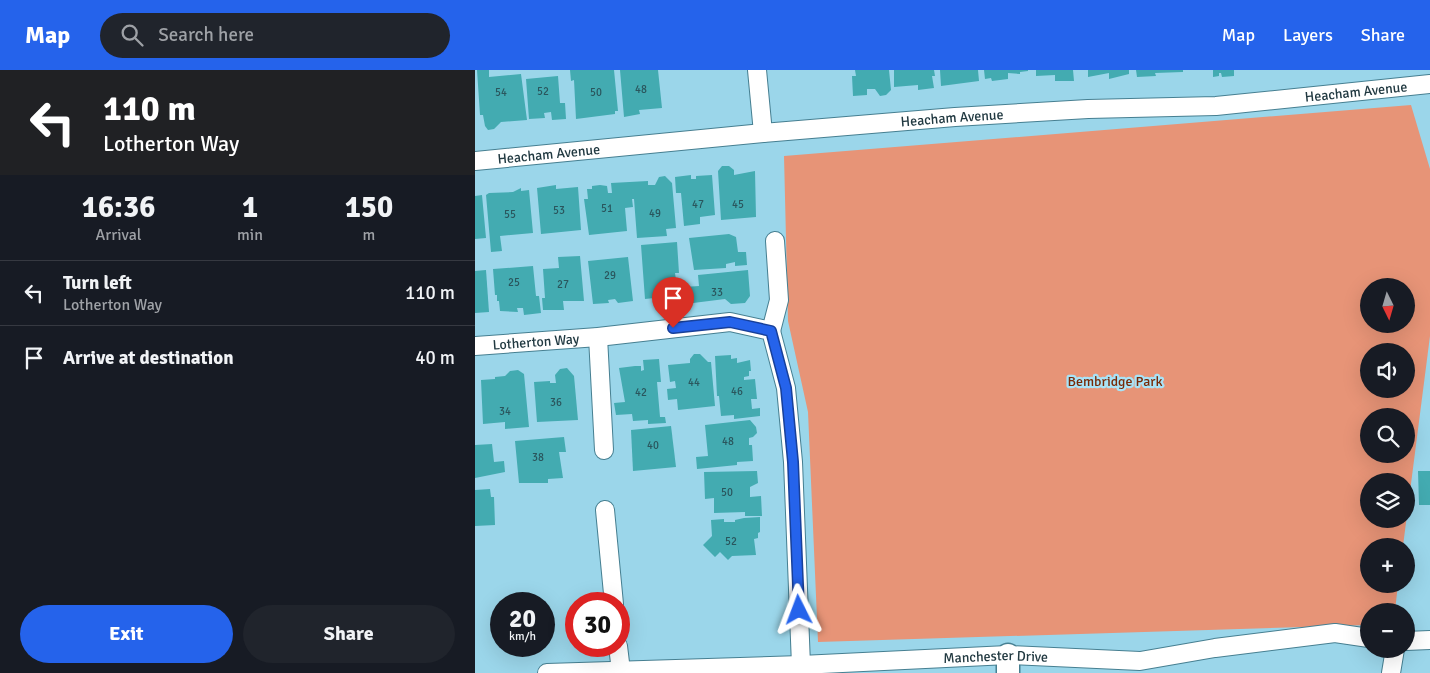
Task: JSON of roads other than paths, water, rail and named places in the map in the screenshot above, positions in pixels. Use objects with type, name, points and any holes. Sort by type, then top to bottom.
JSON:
[{"type":"street","points":[[757,70],[763,133]]},
{"type":"street","name":"Heacham Avenue","points":[[475,161],[763,133],[1088,109],[1216,106],[1430,84]]},
{"type":"street","points":[[775,241],[779,300],[771,331],[787,397],[793,462],[801,665]]},
{"type":"street","name":"Lotherton Way","points":[[475,346],[598,337],[730,322],[771,331]]},
{"type":"street","name":"Lotherton Way","points":[[598,337],[605,450]]},
{"type":"street","points":[[605,510],[613,592]]},
{"type":"street","name":"Manchester Drive","points":[[547,673],[801,665],[1140,661],[1215,648],[1335,633],[1360,637]]},
{"type":"street","points":[[1415,641],[1430,640]]},
{"type":"street","points":[[619,657],[621,671]]},
{"type":"street","points":[[1391,673],[1394,658]]},
{"type":"park label","name":"Bembridge Park","points":[[1115,381]]}]
